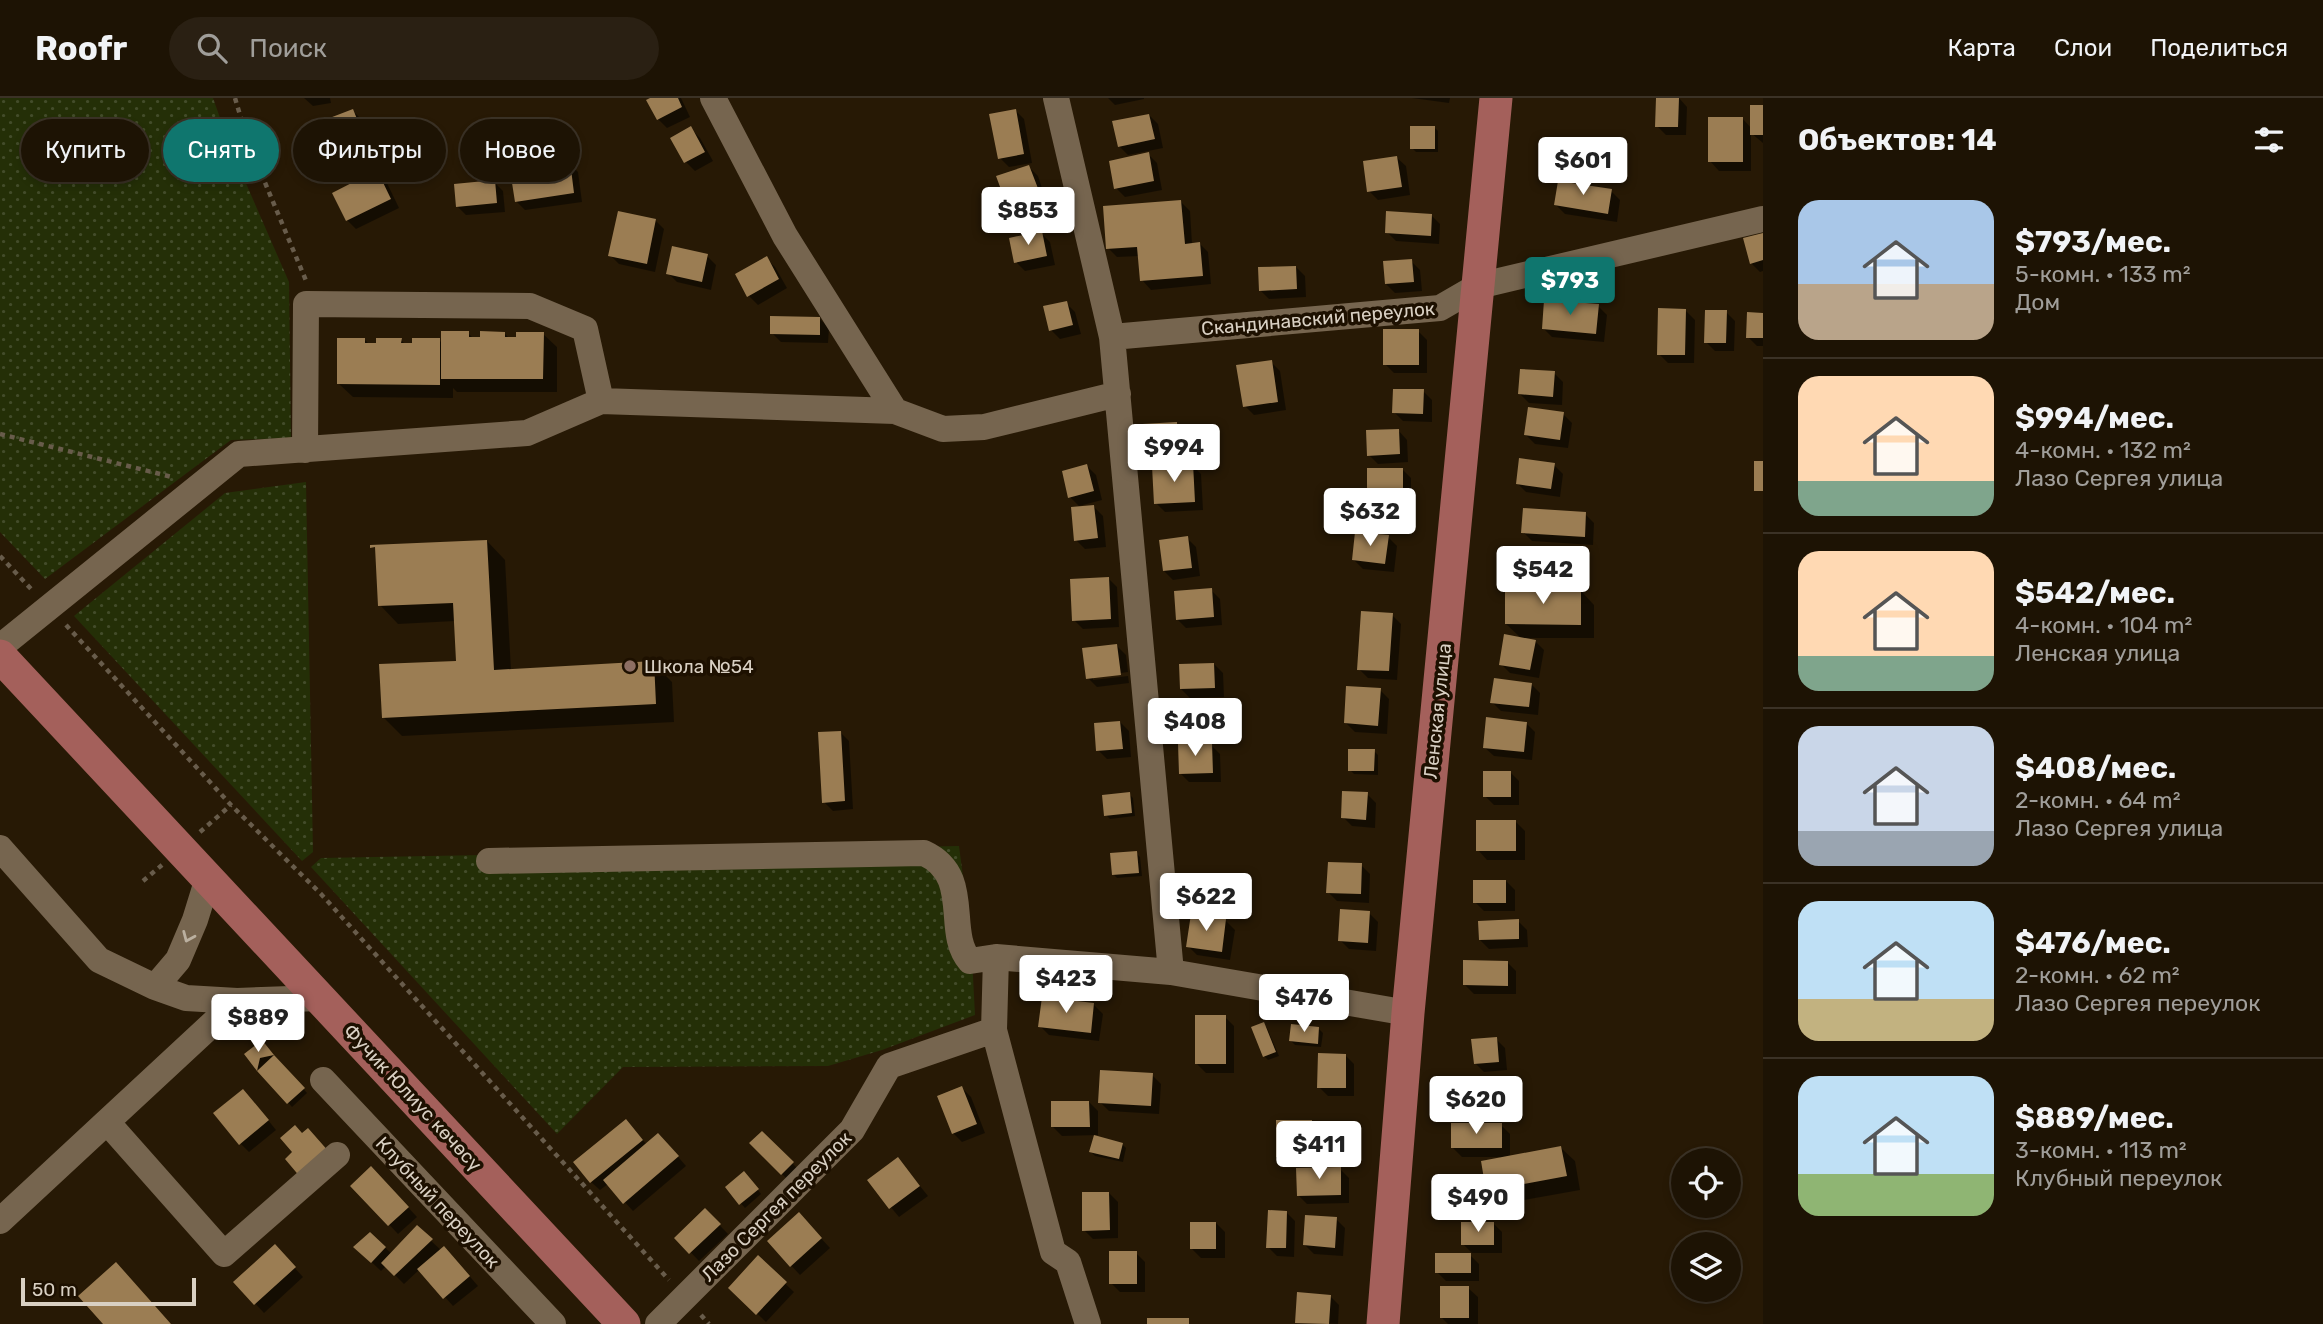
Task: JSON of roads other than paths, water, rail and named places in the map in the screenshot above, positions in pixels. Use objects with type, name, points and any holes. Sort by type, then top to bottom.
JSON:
[{"type":"main road","name":"Ленская улица","points":[[1383,1324],[1408,1013],[1496,98]]},
{"type":"main road","name":"Фучик Юлиус көчөсү","points":[[0,656],[624,1324]]},
{"type":"street","points":[[713,98],[786,236],[895,411]]},
{"type":"street","points":[[1056,98],[1112,337],[1171,972]]},
{"type":"street","name":"Скандинавский переулок","points":[[1112,337],[1440,308],[1478,286],[1763,219]]},
{"type":"street","points":[[305,450],[306,304],[530,306],[585,329],[601,401]]},
{"type":"street","points":[[0,647],[239,454],[527,433],[601,401],[895,411],[943,429],[984,427],[1118,394]]},
{"type":"street","points":[[0,848],[99,960],[155,987],[186,998],[237,1001],[320,998]]},
{"type":"street","points":[[489,861],[924,853],[935,858],[956,891],[961,951],[970,961],[996,957],[1171,972],[1408,1013]]},
{"type":"street","points":[[155,987],[178,960],[195,920],[208,878]]},
{"type":"street","points":[[996,957],[994,1030],[1053,1252],[1068,1262],[1088,1324]]},
{"type":"street","points":[[0,1221],[237,1001]]},
{"type":"street","name":"Лазо Сергея переулок","points":[[658,1324],[852,1130],[889,1066],[994,1030]]},
{"type":"street","name":"Клубный переулок","points":[[323,1080],[553,1324]]},
{"type":"street","points":[[107,1122],[224,1254],[337,1155]]},
{"type":"place","name":"Школа №54","points":[[630,666]]}]
